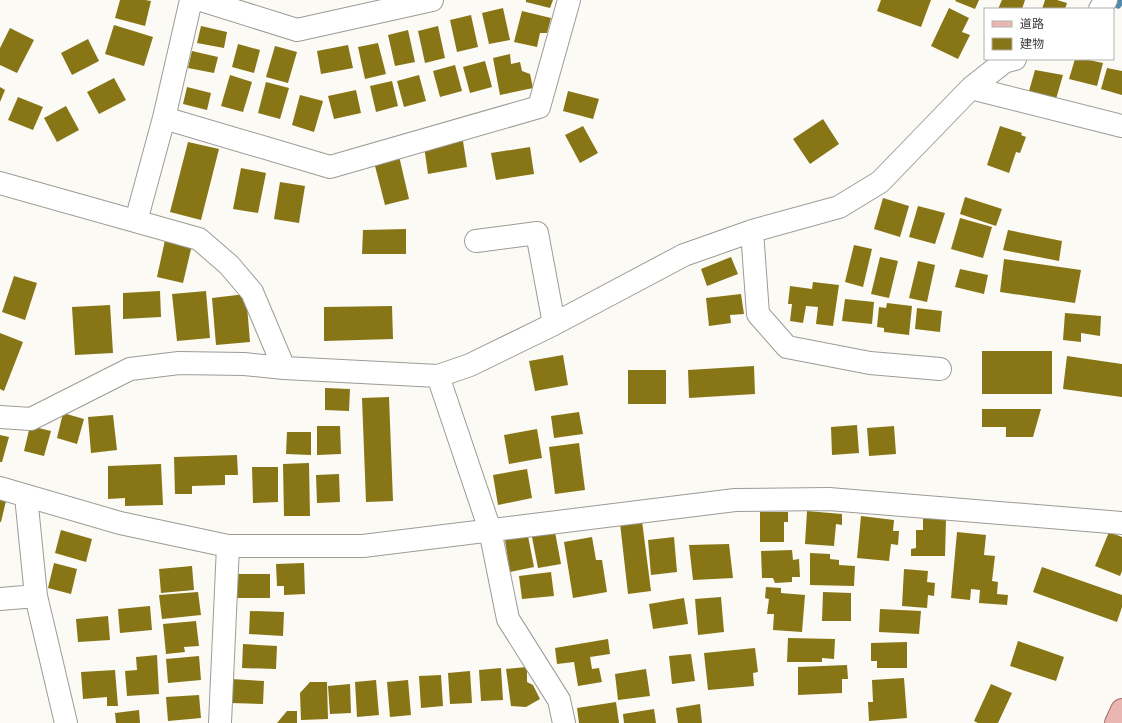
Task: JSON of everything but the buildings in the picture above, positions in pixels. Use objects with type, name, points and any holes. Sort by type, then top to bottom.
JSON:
[{"type":"main road","points":[[1116,723],[1122,710]]},
{"type":"street","points":[[136,222],[164,118],[191,0]]},
{"type":"street","points":[[201,0],[297,30],[432,0]]},
{"type":"street","points":[[164,118],[330,167],[539,107],[569,0]]},
{"type":"street","points":[[0,417],[31,419],[130,369],[178,363],[244,364],[284,368],[438,376],[470,365],[554,324],[684,255],[752,231],[839,206],[880,182],[971,88],[1004,62],[1011,60]]},
{"type":"street","points":[[971,88],[1122,126]]},
{"type":"street","points":[[0,183],[199,239],[229,265],[252,292],[284,368]]},
{"type":"street","points":[[752,231],[758,314],[786,347],[870,363],[940,369]]},
{"type":"street","points":[[476,241],[537,233],[554,324]]},
{"type":"street","points":[[438,376],[490,530],[508,619],[559,700],[564,723]]},
{"type":"street","points":[[0,488],[120,523],[228,546],[363,546],[735,500],[828,499],[1122,523]]},
{"type":"street","points":[[26,496],[36,596],[66,723]]},
{"type":"street","points":[[220,723],[228,546]]},
{"type":"street","points":[[0,599],[36,596]]},
{"type":"waterway","points":[[1118,5],[1122,0]]}]
